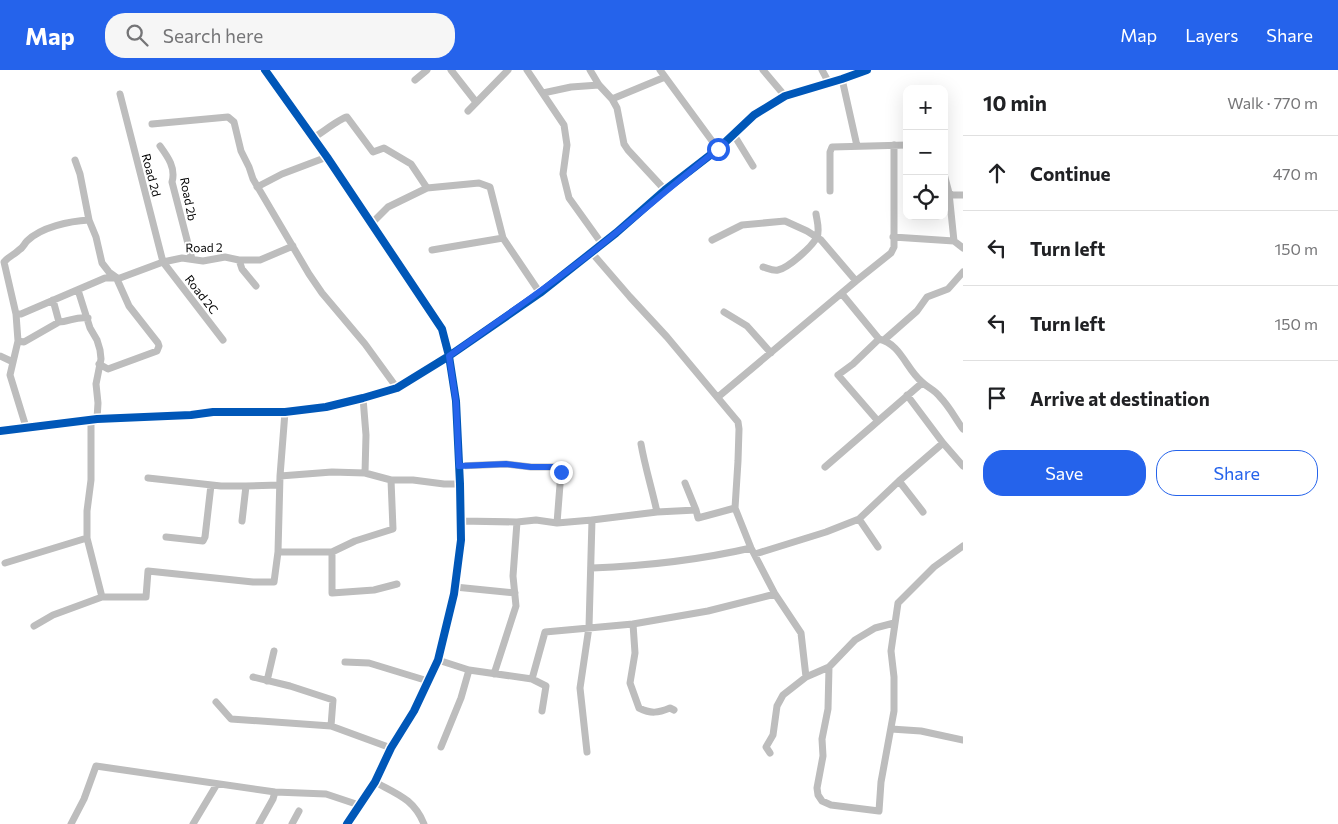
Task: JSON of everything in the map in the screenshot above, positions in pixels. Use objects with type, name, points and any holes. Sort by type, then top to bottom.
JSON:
[{"type":"street","points":[[265,70],[327,157],[442,329],[449,356],[456,402],[461,540],[455,587],[438,660],[414,711],[391,748],[374,782],[347,824]]},
{"type":"street","points":[[415,80],[427,70]]},
{"type":"street","points":[[451,70],[476,102]]},
{"type":"street","points":[[468,111],[508,70]]},
{"type":"street","points":[[527,70],[564,125],[567,145],[563,174],[569,198],[602,244]]},
{"type":"street","points":[[590,70],[599,85],[612,99],[620,115],[624,144],[636,161],[665,190]]},
{"type":"street","points":[[660,70],[718,149]]},
{"type":"street","points":[[763,70],[786,96]]},
{"type":"street","points":[[822,70],[829,83]]},
{"type":"street","points":[[0,432],[94,419],[191,415],[213,412],[285,412],[326,407],[397,388],[449,356],[540,293],[718,149],[754,115],[786,96],[867,70]]},
{"type":"street","points":[[612,99],[665,77]]},
{"type":"street","points":[[842,79],[857,146]]},
{"type":"street","points":[[543,93],[599,85]]},
{"type":"street","name":"Road 2d","points":[[120,94],[163,262]]},
{"type":"street","points":[[152,124],[228,117],[234,122],[243,156],[267,206],[322,293],[365,344],[397,388]]},
{"type":"street","points":[[313,138],[325,132],[341,118],[347,117],[373,152],[384,148],[412,164],[427,188]]},
{"type":"street","points":[[734,135],[753,166]]},
{"type":"street","points":[[718,397],[891,253],[894,247],[894,145]]},
{"type":"street","points":[[830,191],[830,149],[834,146],[903,145]]},
{"type":"street","name":"Road 2b","points":[[160,146],[170,160],[174,176],[172,182],[192,259]]},
{"type":"street","points":[[257,187],[282,174],[327,157]]},
{"type":"street","points":[[75,160],[80,174],[89,220],[96,237],[102,263],[116,277],[129,306],[158,342],[159,349],[131,362],[108,369],[99,364]]},
{"type":"street","points":[[944,175],[949,193],[954,241]]},
{"type":"street","points":[[372,223],[388,207],[427,188],[479,183],[490,187],[502,238],[540,293]]},
{"type":"street","points":[[949,193],[952,196],[963,195]]},
{"type":"street","points":[[763,267],[777,270],[783,268],[803,253],[817,237],[816,214]]},
{"type":"street","points":[[26,427],[10,376],[18,341],[16,314],[4,262],[8,257],[21,250],[27,241],[45,230],[72,221],[89,220]]},
{"type":"street","points":[[712,240],[742,225],[785,221],[817,237],[856,281]]},
{"type":"street","points":[[893,237],[954,241],[963,248]]},
{"type":"street","points":[[432,250],[502,238]]},
{"type":"street","name":"Road 2","points":[[16,314],[21,314],[105,278],[120,278],[163,262],[182,258],[203,260],[225,257],[238,260],[260,260],[293,246]]},
{"type":"street","points":[[592,252],[667,337],[738,422],[735,508],[753,551],[775,594],[801,632],[806,676]]},
{"type":"street","points":[[238,260],[242,269],[256,286]]},
{"type":"street","name":"Road 2C","points":[[163,262],[223,340]]},
{"type":"street","points":[[877,420],[838,375],[917,311],[927,297],[948,289],[963,272]]},
{"type":"street","points":[[78,290],[91,332],[99,344],[100,359],[96,384],[98,403],[94,419],[91,480],[87,511],[87,538],[102,598]]},
{"type":"street","points":[[842,294],[882,340],[897,350],[922,383],[940,396],[963,429]]},
{"type":"street","points":[[52,300],[59,322]]},
{"type":"street","points":[[724,312],[753,331],[771,353]]},
{"type":"street","points":[[18,341],[24,342],[59,322],[64,322],[70,318],[88,318]]},
{"type":"street","points":[[0,356],[13,362]]},
{"type":"street","points":[[825,467],[922,383]]},
{"type":"street","points":[[907,395],[963,466]]},
{"type":"street","points":[[362,398],[366,435],[365,473]]},
{"type":"street","points":[[34,626],[53,615],[102,598],[146,597],[148,571],[253,582],[274,582],[278,552],[280,476],[285,412]]},
{"type":"street","points":[[592,568],[636,566],[753,551],[826,532],[859,519],[943,443]]},
{"type":"street","points":[[642,444],[646,471],[657,512]]},
{"type":"street","points":[[459,466],[506,464],[559,468],[561,472],[557,523]]},
{"type":"street","points":[[280,476],[332,472],[365,473],[391,480],[460,484]]},
{"type":"street","points":[[148,478],[211,485],[280,485]]},
{"type":"street","points":[[278,552],[332,552],[356,541],[393,529],[391,480]]},
{"type":"street","points":[[899,481],[923,512]]},
{"type":"street","points":[[685,483],[698,518],[735,508]]},
{"type":"street","points":[[166,537],[202,541],[205,537],[211,485]]},
{"type":"street","points":[[242,521],[246,486]]},
{"type":"street","points":[[461,522],[536,520],[557,523],[657,512],[696,510]]},
{"type":"street","points":[[859,519],[878,547]]},
{"type":"street","points":[[587,752],[580,688],[589,628],[592,520]]},
{"type":"street","points":[[494,674],[516,606],[513,576],[516,522]]},
{"type":"street","points":[[5,563],[87,538]]},
{"type":"street","points":[[829,667],[828,709],[822,739],[823,756],[817,788],[822,801],[839,806],[879,810],[881,806],[881,782],[894,711],[894,677],[891,651],[898,603],[934,567],[963,546]]},
{"type":"street","points":[[332,552],[332,593],[374,590],[397,584]]},
{"type":"street","points":[[455,587],[515,593]]},
{"type":"street","points":[[532,679],[545,632],[633,624],[708,611],[775,594]]},
{"type":"street","points":[[770,753],[766,746],[773,735],[777,706],[783,695],[806,676],[829,667],[855,640],[875,628],[894,623]]},
{"type":"street","points":[[633,624],[634,653],[630,683],[639,708],[654,713],[660,713],[670,708],[674,710]]},
{"type":"street","points":[[267,681],[274,651]]},
{"type":"street","points":[[438,660],[469,670],[532,679],[546,686],[542,711]]},
{"type":"street","points":[[345,662],[369,663],[428,681]]},
{"type":"street","points":[[441,747],[461,698],[469,670]]},
{"type":"street","points":[[253,678],[333,700],[331,726]]},
{"type":"street","points":[[216,702],[232,719],[331,726],[391,748]]},
{"type":"street","points":[[891,729],[921,731],[963,740]]},
{"type":"street","points":[[71,824],[84,799],[96,766],[275,792],[326,794],[359,805]]},
{"type":"street","points":[[374,782],[411,802],[420,814],[424,824]]},
{"type":"street","points":[[193,824],[217,784]]},
{"type":"street","points":[[259,824],[273,800],[275,792]]},
{"type":"street","points":[[292,824],[299,811]]},
{"type":"cycle path","points":[[265,70],[327,157],[442,329],[449,356],[456,401],[461,540],[454,594],[438,660],[414,711],[391,748],[375,782],[347,824]]},
{"type":"cycle path","points":[[0,431],[97,419],[191,415],[213,412],[285,412],[326,407],[397,388],[449,356],[540,293],[718,149],[754,115],[785,96],[867,70]]},
{"type":"route","points":[[561,472],[559,468],[547,466],[537,468],[506,464],[459,466],[456,402],[449,356],[540,293],[718,149]]}]
